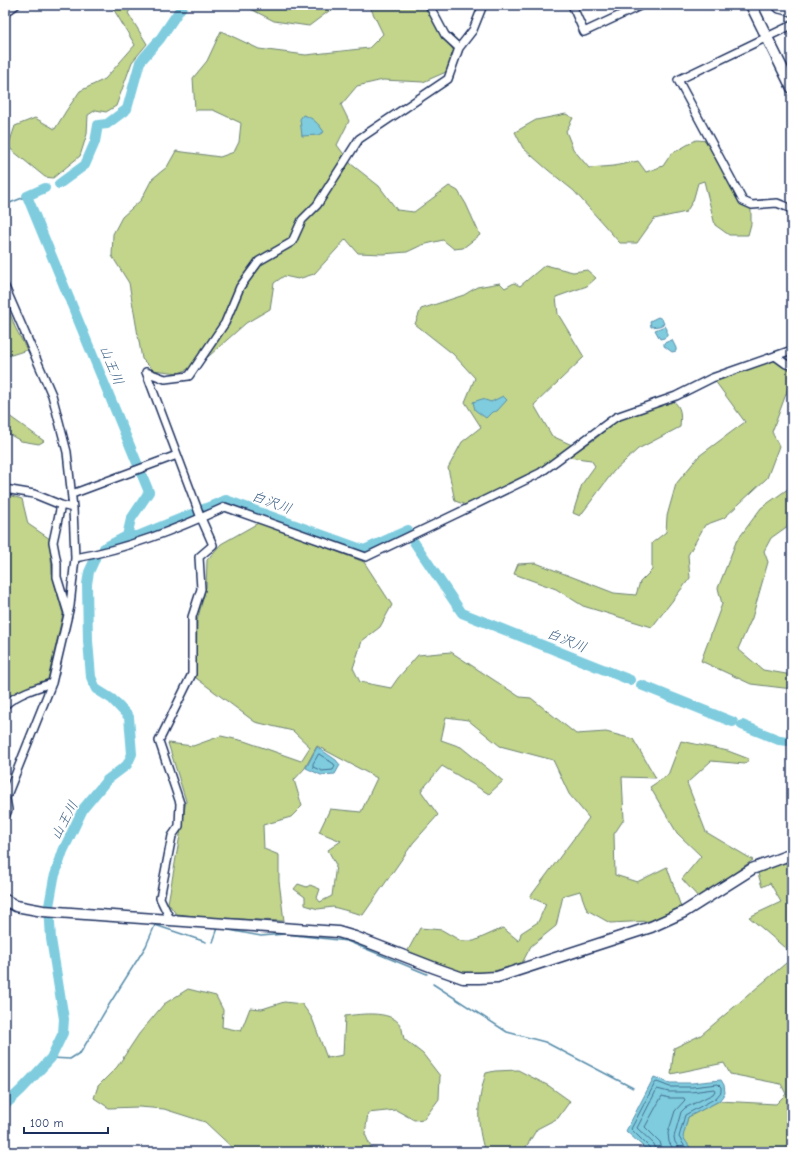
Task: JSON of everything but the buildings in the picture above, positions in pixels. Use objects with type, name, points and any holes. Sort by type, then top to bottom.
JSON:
[{"type":"street","points":[[5,13],[16,5]]},
{"type":"street","points":[[429,5],[446,35],[459,48]]},
{"type":"street","points":[[170,919],[160,898],[172,836],[179,826],[180,803],[159,741],[192,674],[192,617],[201,589],[199,558],[213,546],[146,372],[165,379],[190,376],[225,323],[240,287],[259,261],[292,242],[302,220],[317,204],[359,139],[448,79],[459,48],[473,30],[483,5]]},
{"type":"street","points":[[572,5],[584,32],[642,5]]},
{"type":"street","points":[[751,5],[792,88]]},
{"type":"street","points":[[775,5],[780,9],[789,9]]},
{"type":"street","points":[[792,25],[678,80],[744,201],[752,205],[777,203],[792,208]]},
{"type":"street","points":[[5,287],[52,395],[67,452],[72,494],[75,558],[68,613],[52,683],[6,798],[8,810],[5,817]]},
{"type":"street","points":[[75,558],[130,545],[226,508],[366,557],[540,473],[616,417],[676,396],[712,378],[792,350]]},
{"type":"street","points":[[775,356],[786,364],[792,365]]},
{"type":"street","points":[[72,494],[177,455]]},
{"type":"street","points":[[5,489],[34,494],[61,506],[73,508]]},
{"type":"street","points":[[61,506],[53,542],[57,563],[57,577],[68,613]]},
{"type":"street","points":[[5,705],[33,689],[52,683]]},
{"type":"street","points":[[5,900],[11,904],[24,908],[43,911],[338,932],[463,978],[479,978],[497,976],[651,927],[684,912],[752,869],[792,854]]},
{"type":"green space","points":[[111,5],[134,5],[128,13],[147,44],[132,62],[116,106],[106,112],[96,110],[88,115],[87,134],[80,156],[53,178],[45,177],[8,147],[15,126],[35,118],[55,129],[80,91],[105,79],[135,45]]},
{"type":"green space","points":[[243,5],[337,5],[309,26],[274,21]]},
{"type":"green space","points":[[369,5],[425,5],[443,36],[454,51],[446,72],[423,82],[383,80],[357,86],[341,105],[349,121],[337,145],[351,164],[379,186],[397,210],[414,212],[449,186],[458,191],[466,204],[480,235],[463,248],[454,249],[443,240],[422,245],[407,252],[383,254],[358,253],[346,239],[314,274],[298,279],[284,276],[274,283],[270,309],[246,323],[200,364],[179,373],[153,370],[142,359],[129,283],[112,256],[113,234],[122,217],[141,200],[152,179],[167,167],[176,151],[220,157],[234,152],[239,142],[241,123],[213,110],[195,110],[193,78],[207,61],[221,31],[259,49],[306,55],[369,48],[383,34]]},
{"type":"green space","points":[[566,114],[573,118],[566,131],[573,149],[589,168],[614,166],[638,161],[646,172],[663,166],[671,154],[696,140],[710,141],[742,203],[751,209],[751,224],[748,235],[729,235],[715,225],[704,181],[698,183],[693,201],[686,212],[654,219],[637,243],[620,243],[574,191],[523,148],[515,132],[536,120]]},
{"type":"green space","points":[[545,265],[573,272],[587,270],[596,278],[587,286],[556,297],[558,314],[584,357],[534,405],[552,436],[572,445],[542,468],[466,505],[455,501],[448,468],[462,442],[481,427],[465,402],[475,378],[453,354],[415,324],[421,309],[464,295],[477,287],[500,283],[505,288],[514,283],[520,286]]},
{"type":"green space","points":[[5,300],[15,327],[27,350],[5,357]]},
{"type":"green space","points":[[773,360],[786,367],[792,368],[792,385],[789,386],[772,432],[779,446],[767,478],[724,518],[705,525],[688,555],[690,578],[652,627],[583,606],[556,589],[514,574],[518,564],[536,563],[614,593],[636,595],[640,582],[652,570],[652,543],[666,532],[667,516],[676,484],[699,456],[745,422],[715,381]]},
{"type":"green space","points":[[672,400],[678,405],[679,408],[681,415],[680,427],[638,449],[613,472],[580,516],[573,513],[582,484],[595,466],[591,460],[568,457],[595,439],[619,419]]},
{"type":"green space","points":[[5,413],[44,441],[39,444],[21,441],[5,432]]},
{"type":"green space","points":[[792,486],[792,523],[771,538],[764,551],[768,562],[752,618],[738,649],[763,670],[792,675],[792,689],[751,684],[701,661],[722,604],[718,588],[736,542],[761,508]]},
{"type":"green space","points":[[5,494],[22,499],[28,524],[50,539],[52,574],[63,614],[48,679],[5,699]]},
{"type":"green space","points":[[260,522],[364,562],[392,605],[380,627],[362,641],[353,668],[360,682],[391,688],[418,655],[451,652],[520,697],[531,698],[576,734],[606,732],[633,739],[656,778],[622,777],[624,819],[614,834],[615,875],[637,882],[667,867],[681,907],[650,921],[610,923],[587,910],[580,891],[563,896],[556,926],[531,946],[522,963],[488,972],[468,974],[444,968],[406,954],[420,928],[442,930],[461,941],[474,941],[503,928],[519,941],[521,933],[538,922],[546,904],[530,897],[589,818],[569,794],[553,760],[500,746],[468,720],[446,717],[441,740],[461,747],[503,781],[489,794],[442,766],[421,791],[438,815],[413,843],[363,915],[333,907],[318,909],[305,905],[305,897],[294,889],[298,884],[307,887],[310,885],[320,889],[317,898],[320,902],[332,896],[336,865],[328,850],[341,841],[319,832],[330,809],[361,812],[377,778],[317,746],[305,768],[294,780],[302,806],[291,817],[263,825],[264,849],[279,855],[279,881],[284,921],[212,918],[176,914],[168,903],[186,801],[168,743],[193,746],[221,736],[244,741],[301,761],[310,747],[293,731],[255,722],[196,678],[197,621],[206,587],[207,560],[221,544]]},
{"type":"green space","points":[[681,741],[728,751],[749,759],[745,764],[711,761],[687,783],[706,832],[753,860],[699,898],[682,879],[701,856],[677,833],[650,787],[668,775]]},
{"type":"green space","points":[[790,862],[792,869],[792,954],[749,917],[781,902],[770,883],[762,887],[757,870]]},
{"type":"green space","points":[[792,958],[792,1152],[693,1152],[682,1137],[688,1117],[719,1101],[776,1104],[786,1094],[781,1084],[730,1074],[724,1063],[671,1074],[674,1048],[701,1035]]},
{"type":"green space","points":[[188,989],[216,996],[223,1010],[222,1027],[241,1031],[250,1008],[262,1009],[284,1002],[302,1004],[312,1018],[327,1058],[343,1055],[345,1016],[377,1014],[393,1018],[402,1029],[404,1039],[423,1054],[440,1076],[439,1099],[424,1119],[414,1120],[396,1110],[368,1113],[365,1134],[373,1152],[237,1152],[205,1122],[164,1109],[139,1107],[109,1108],[94,1098],[98,1086],[117,1067],[139,1034],[164,1004]]},
{"type":"green space","points":[[518,1070],[549,1086],[570,1101],[558,1118],[537,1129],[523,1152],[485,1152],[480,1132],[479,1103],[486,1073]]},
{"type":"water","points":[[303,115],[315,121],[324,132],[318,135],[302,136],[300,119]]},
{"type":"water","points":[[658,317],[662,319],[664,324],[651,327],[650,321]]},
{"type":"water","points":[[665,326],[667,329],[667,336],[660,339],[655,330]]},
{"type":"water","points":[[672,340],[676,351],[672,352],[664,346],[664,343]]},
{"type":"water","points":[[503,396],[507,400],[497,411],[492,412],[486,418],[475,410],[473,402],[482,399],[491,402]]},
{"type":"water","points":[[317,747],[336,760],[340,765],[335,774],[321,775],[306,768]]},
{"type":"water","points":[[654,1077],[670,1083],[692,1083],[721,1080],[724,1085],[725,1093],[719,1101],[688,1117],[683,1137],[693,1152],[649,1152],[626,1131]]},
{"type":"waterway","name":"山王川","points":[[59,184],[85,165],[95,142],[98,125],[107,124],[127,109],[140,62],[160,39],[183,5]]},
{"type":"waterway","name":"山王川","points":[[45,188],[27,196],[149,492],[131,519],[127,536]]},
{"type":"waterway","points":[[5,205],[27,196]]},
{"type":"waterway","name":"白沢川","points":[[104,548],[127,536],[138,536],[226,500],[364,550],[408,530]]},
{"type":"waterway","name":"白沢川","points":[[414,542],[462,613],[630,680]]},
{"type":"waterway","name":"山王川","points":[[5,1105],[51,1058],[63,1033],[64,1019],[51,939],[49,906],[54,878],[63,851],[83,809],[107,780],[127,765],[132,754],[129,717],[112,699],[96,689],[91,677],[88,641],[87,584],[89,572],[95,559]]},
{"type":"waterway","name":"白沢川","points":[[641,685],[733,722]]},
{"type":"waterway","name":"白沢川","points":[[742,725],[779,740],[788,741]]},
{"type":"waterway","points":[[51,1058],[70,1059],[81,1052],[146,946],[155,925],[206,942]]},
{"type":"waterway","points":[[213,942],[218,928],[261,936],[285,934],[347,941],[427,974]]},
{"type":"waterway","points":[[433,984],[507,1032],[545,1042],[633,1088]]}]
